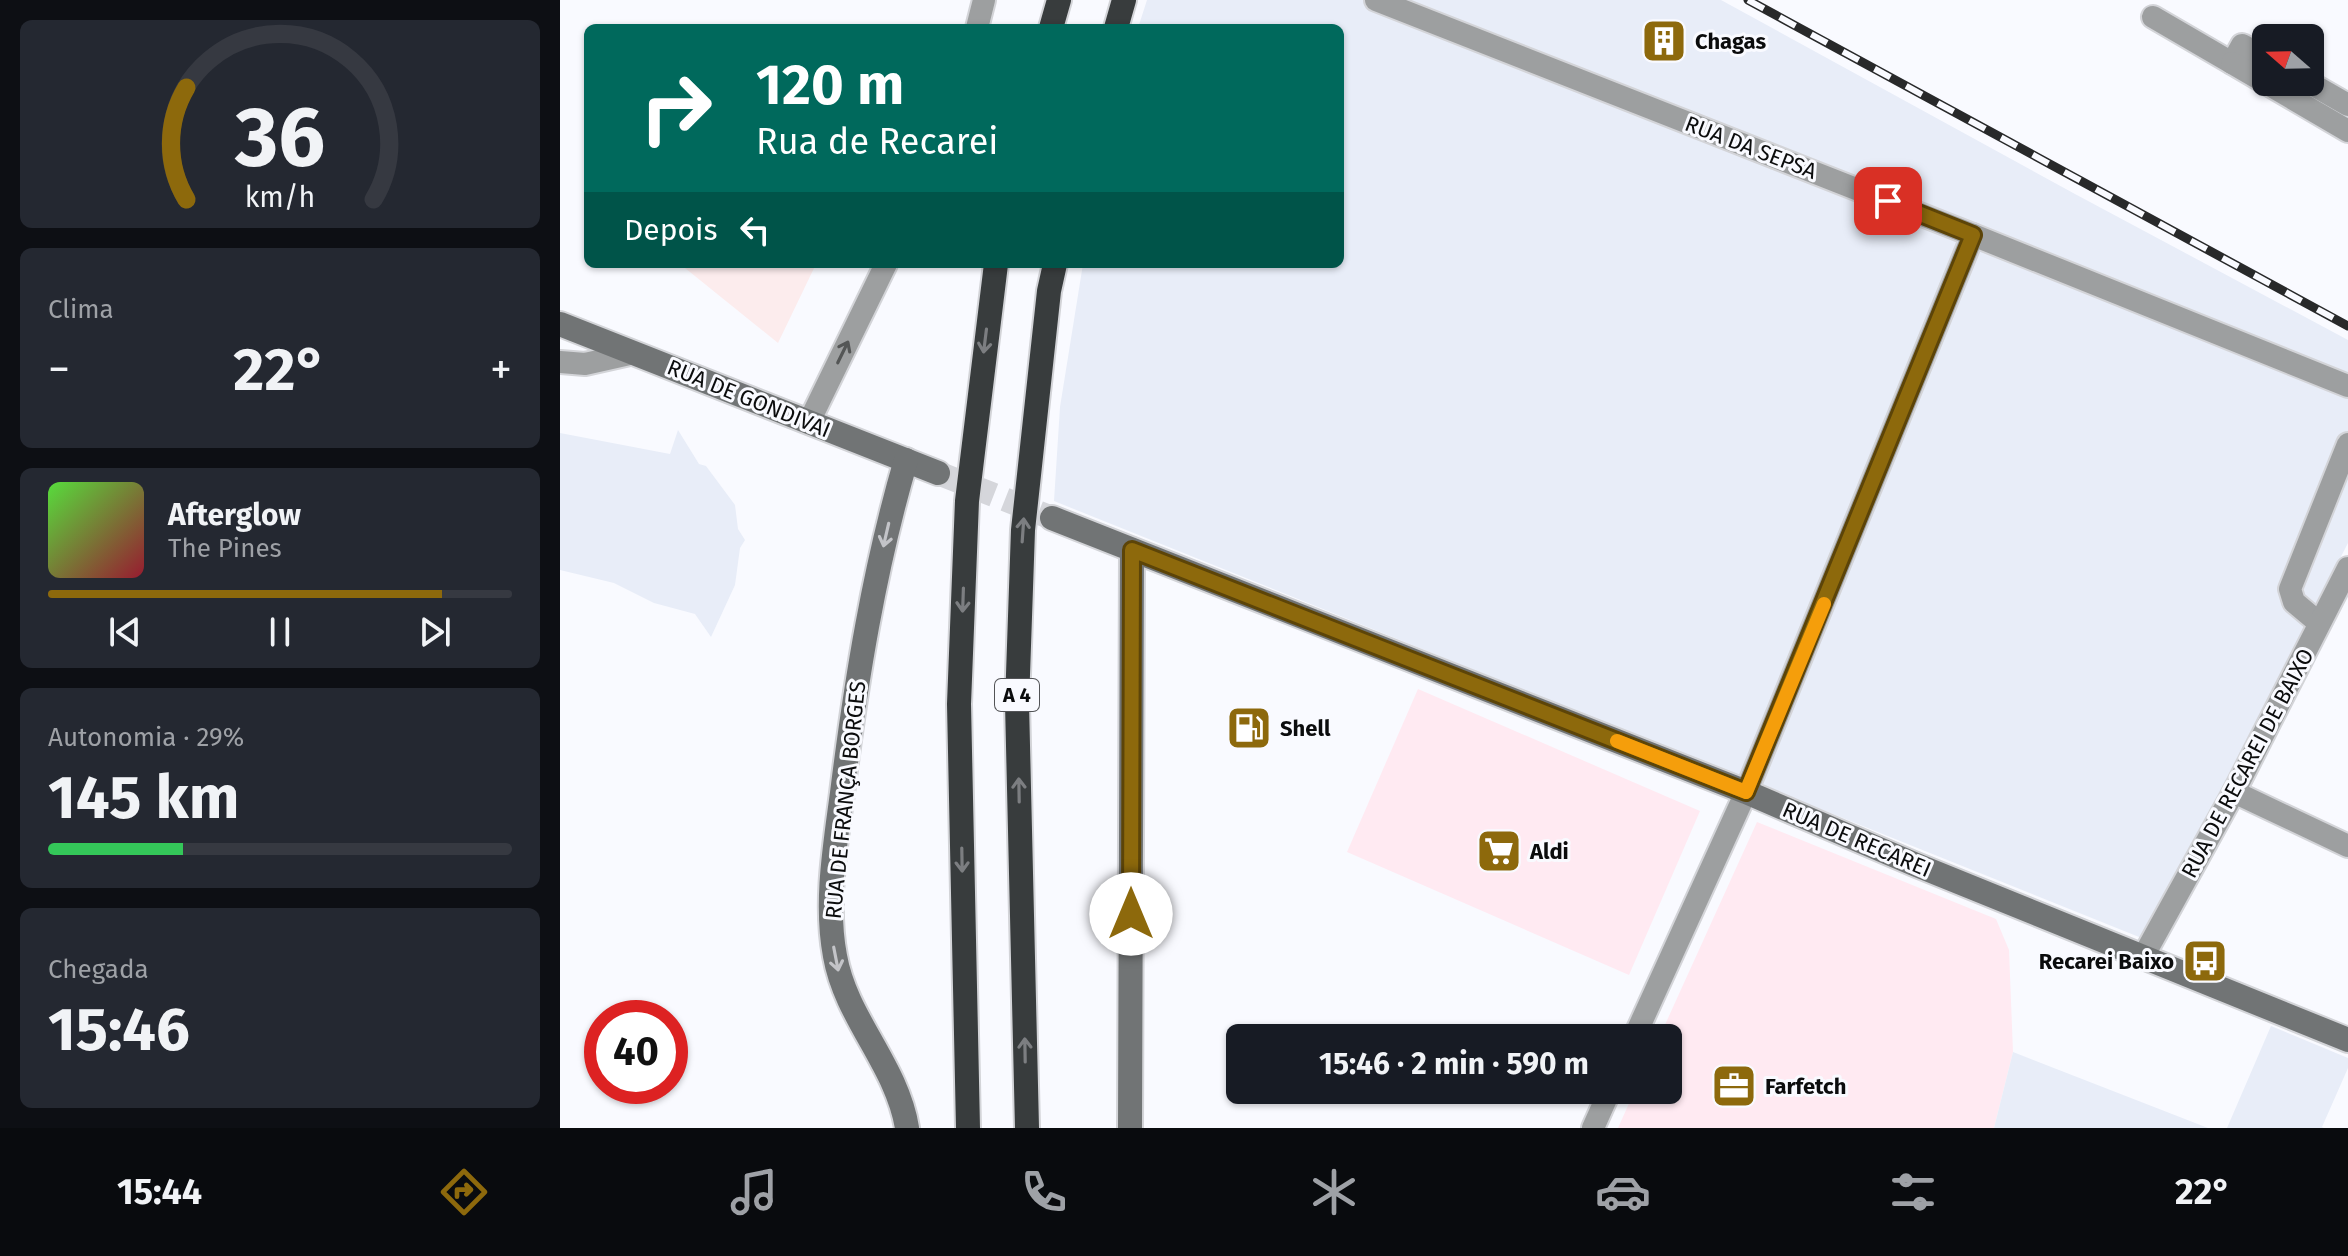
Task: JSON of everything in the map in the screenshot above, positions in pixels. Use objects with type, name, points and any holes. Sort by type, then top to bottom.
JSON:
[{"type":"highway","points":[[1052,24],[1059,0]]},
{"type":"highway","points":[[1117,24],[1124,0]]},
{"type":"highway","points":[[968,1128],[959,704],[967,501],[996,268]]},
{"type":"highway","name":"A 4","points":[[1027,1128],[1018,687],[1023,530],[1054,268]]},
{"type":"main road","name":"RUA DE GONDIVAI","points":[[560,324],[938,473]]},
{"type":"main road","name":"RUA DE FRANÇA BORGES","points":[[906,460],[877,574],[854,697],[830,906],[839,976],[851,1006],[895,1082],[907,1128]]},
{"type":"main road","name":"RUA DE RECAREI","points":[[1052,518],[1746,792],[2348,1040]]},
{"type":"main road","points":[[1130,1128],[1132,550]]},
{"type":"street","points":[[978,24],[984,0]]},
{"type":"street","name":"RUA DA SEPSA","points":[[1376,0],[2348,386]]},
{"type":"street","points":[[2153,17],[2232,63],[2336,107],[2348,131]]},
{"type":"street","points":[[2232,63],[2242,45],[2252,50]]},
{"type":"street","points":[[1640,1024],[1746,792],[1973,235]]},
{"type":"street","points":[[809,422],[884,268]]},
{"type":"street","points":[[560,362],[585,364],[608,356],[634,353]]},
{"type":"street","points":[[2319,623],[2294,602],[2290,589],[2348,444]]},
{"type":"street","name":"RUA DE RECAREI DE BAIXO","points":[[2143,957],[2234,792],[2348,568]]},
{"type":"street","points":[[2234,792],[2348,846]]},
{"type":"street","points":[[1593,1128],[1604,1104]]},
{"type":"shaded area","points":[[1147,0],[1721,0],[2348,340],[2348,543],[2144,939],[1054,501],[1060,407],[1082,268],[1344,268],[1344,24],[1139,24]]},
{"type":"shaded area","points":[[685,268],[814,268],[778,343]]},
{"type":"shaded area","points":[[678,430],[699,464],[706,466],[735,505],[738,529],[745,540],[740,548],[735,585],[711,637],[695,614],[654,603],[614,583],[560,570],[560,433],[670,454]]},
{"type":"shaded area","points":[[1418,689],[1700,811],[1629,975],[1347,852]]},
{"type":"shaded area","points":[[1757,822],[1996,919],[2009,950],[2013,1052],[1994,1128],[1618,1128],[1629,1104],[1682,1104],[1682,1024],[1665,1024]]},
{"type":"shaded area","points":[[2271,1026],[2348,1058],[2348,1068],[2324,1128],[2227,1128]]},
{"type":"shaded area","points":[[2013,1052],[2208,1128],[1994,1128]]},
{"type":"tunnel","points":[[938,473],[1052,518]]},
{"type":"railway","points":[[1748,0],[2348,326]]},
{"type":"slow traffic","points":[[1617,741],[1746,792],[1824,604]]},
{"type":"place","name":"Chagas","points":[[1664,41]]},
{"type":"place","name":"Shell","points":[[1249,728]]},
{"type":"place","name":"Aldi","points":[[1499,851]]},
{"type":"place","name":"Recarei Baixo","points":[[2205,961]]},
{"type":"place","name":"Farfetch","points":[[1734,1086]]},
{"type":"route","points":[[1131,914],[1132,550],[1746,792],[1973,235],[1888,201]]}]
